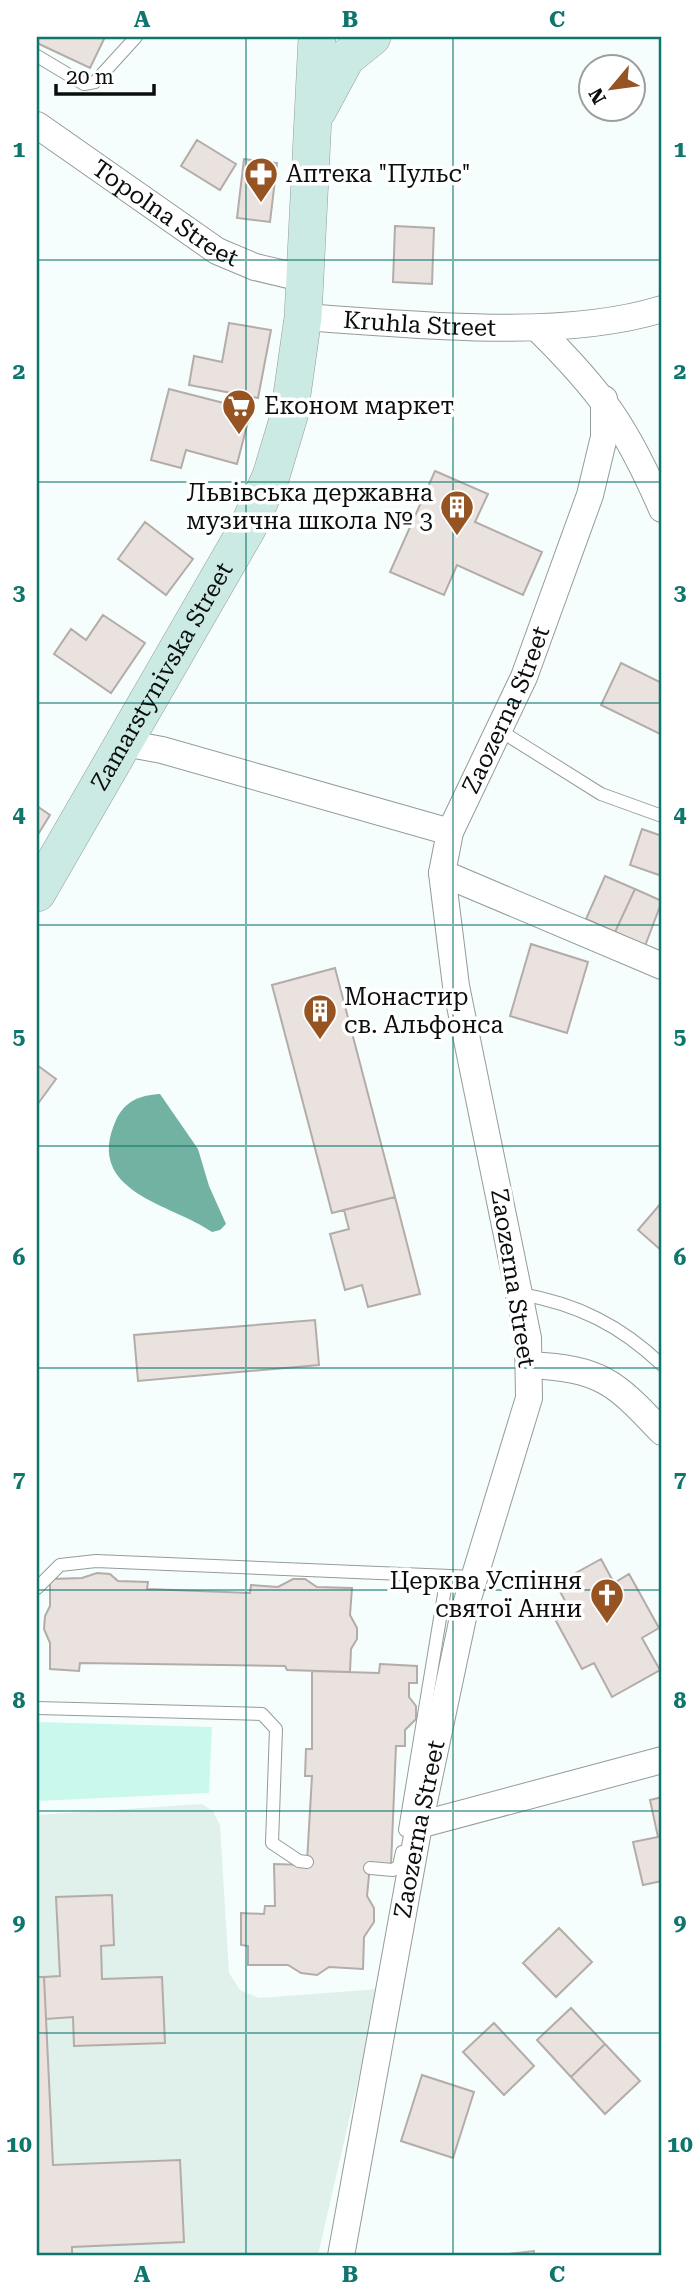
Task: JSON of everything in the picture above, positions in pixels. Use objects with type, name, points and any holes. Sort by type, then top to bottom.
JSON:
[{"type":"main road","name":"Zamarstynivska Street","points":[[37,893],[248,527],[271,476],[289,416],[303,317],[317,37]]},
{"type":"main road","points":[[314,117],[346,58],[372,37]]},
{"type":"street","name":"Topolna Street","points":[[37,125],[217,251],[255,267],[306,279]]},
{"type":"street","name":"Kruhla Street","points":[[303,317],[537,328],[643,315],[662,309]]},
{"type":"street","points":[[537,328],[581,371],[604,399],[636,449],[662,509]]},
{"type":"street","name":"Zaozerna Street","points":[[341,2256],[419,1825],[465,1608],[529,1398],[530,1365],[520,1294],[456,986],[442,873],[450,832],[524,677],[590,495],[604,437],[604,399]]},
{"type":"street","points":[[124,743],[162,750],[450,832]]},
{"type":"street","points":[[442,873],[662,965]]},
{"type":"street","points":[[530,1365],[577,1368],[594,1373],[632,1400],[662,1432]]},
{"type":"street","points":[[419,1825],[662,1760]]},
{"type":"lane","points":[[37,56],[85,84],[95,82],[136,37]]},
{"type":"lane","points":[[499,730],[601,794],[662,816]]},
{"type":"lane","points":[[520,1294],[561,1301],[594,1315],[662,1365]]},
{"type":"lane","points":[[37,1588],[60,1565],[96,1561],[474,1577]]},
{"type":"lane","points":[[370,1868],[393,1870],[399,1866],[447,1576]]},
{"type":"lane","points":[[37,1708],[262,1714],[276,1729],[272,1843],[299,1861],[307,1862]]},
{"type":"shaded area","points":[[160,1094],[198,1149],[209,1186],[226,1224],[220,1230],[212,1232],[137,1193],[122,1180],[112,1164],[109,1145],[120,1113],[134,1100]]},
{"type":"shaded area","points":[[37,1722],[212,1727],[209,1793],[37,1801]]},
{"type":"shaded area","points":[[202,1804],[213,1811],[220,1825],[229,1973],[240,1990],[259,1998],[379,1989],[319,2251],[317,2256],[37,2256],[37,1815]]},
{"type":"building","points":[[37,37],[105,37],[90,68],[37,43]]},
{"type":"building","points":[[197,140],[236,164],[220,190],[181,166]]},
{"type":"building","points":[[244,159],[277,163],[270,222],[237,218]]},
{"type":"building","points":[[395,226],[434,228],[432,284],[393,282]]},
{"type":"building","points":[[229,323],[271,330],[258,398],[189,385],[194,356],[222,362]]},
{"type":"building","points":[[169,389],[251,410],[237,464],[186,450],[181,468],[151,460]]},
{"type":"building","name":"Львівська державна музична школа № 3","points":[[435,471],[488,494],[475,522],[542,552],[523,595],[457,565],[444,595],[390,572]]},
{"type":"building","points":[[145,522],[193,559],[166,595],[118,559]]},
{"type":"building","points":[[103,615],[145,643],[111,693],[54,654],[71,629],[86,640]]},
{"type":"building","points":[[621,663],[662,683],[662,735],[601,705]]},
{"type":"building","points":[[37,806],[50,815],[37,836]]},
{"type":"building","points":[[642,829],[662,836],[662,876],[630,865]]},
{"type":"building","points":[[605,876],[635,889],[615,932],[586,919]]},
{"type":"building","points":[[635,889],[662,901],[645,946],[615,932]]},
{"type":"building","points":[[531,944],[588,962],[567,1033],[510,1016]]},
{"type":"building","name":"Монастир св. Альфонса","points":[[335,968],[395,1197],[332,1213],[272,985]]},
{"type":"building","points":[[37,1065],[56,1079],[37,1105]]},
{"type":"building","points":[[395,1197],[420,1294],[368,1307],[362,1285],[345,1290],[330,1234],[349,1229],[344,1210]]},
{"type":"building","points":[[662,1202],[662,1251],[638,1230]]},
{"type":"building","points":[[315,1320],[319,1365],[138,1381],[134,1335]]},
{"type":"building","name":"Церква Успіння святої Анни","points":[[601,1559],[614,1583],[629,1574],[659,1628],[642,1638],[660,1670],[612,1697],[594,1663],[582,1669],[556,1621],[571,1612],[556,1584]]},
{"type":"building","points":[[97,1573],[110,1574],[118,1581],[148,1582],[147,1589],[250,1593],[251,1585],[278,1587],[293,1579],[305,1579],[317,1587],[352,1588],[350,1615],[357,1628],[357,1639],[351,1649],[350,1672],[287,1670],[285,1666],[80,1663],[79,1671],[50,1669],[50,1643],[44,1629],[45,1616],[50,1606],[50,1579],[82,1578]]},
{"type":"building","points":[[380,1664],[417,1666],[417,1683],[409,1683],[409,1697],[416,1706],[416,1719],[405,1730],[405,1746],[396,1746],[391,1866],[370,1865],[367,1896],[374,1908],[374,1922],[364,1937],[363,1969],[329,1967],[317,1975],[301,1973],[288,1965],[248,1965],[248,1946],[241,1945],[241,1913],[264,1914],[265,1906],[275,1906],[274,1864],[306,1865],[307,1862],[312,1776],[305,1776],[306,1749],[312,1749],[312,1671],[379,1673]]},
{"type":"building","points":[[662,1797],[662,1881],[643,1885],[633,1842],[658,1837],[650,1800]]},
{"type":"building","points":[[112,1895],[114,1945],[101,1946],[102,1979],[162,1977],[165,2043],[74,2046],[73,2017],[46,2019],[44,1977],[60,1976],[56,1897]]},
{"type":"building","points":[[559,1928],[592,1962],[556,1997],[523,1963]]},
{"type":"building","points":[[37,1977],[44,1977],[53,2165],[180,2160],[184,2242],[72,2247],[72,2256],[37,2256]]},
{"type":"building","points":[[571,2008],[605,2044],[571,2077],[537,2040]]},
{"type":"building","points":[[494,2023],[534,2066],[504,2095],[463,2052]]},
{"type":"building","points":[[605,2044],[640,2081],[605,2114],[571,2077]]},
{"type":"building","points":[[422,2075],[474,2092],[453,2158],[401,2141]]},
{"type":"building","points":[[534,2251],[534,2256],[498,2256],[498,2255]]},
{"type":"place","name":"Аптека \"Пульс\"","points":[[261,204]]},
{"type":"place","name":"Економ маркет","points":[[239,436]]},
{"type":"place","name":"Львівська державна музична школа № 3","points":[[457,537]]},
{"type":"place","name":"Монастир св. Альфонса","points":[[320,1041]]},
{"type":"place","name":"Церква Успіння святої Анни","points":[[607,1625]]}]
